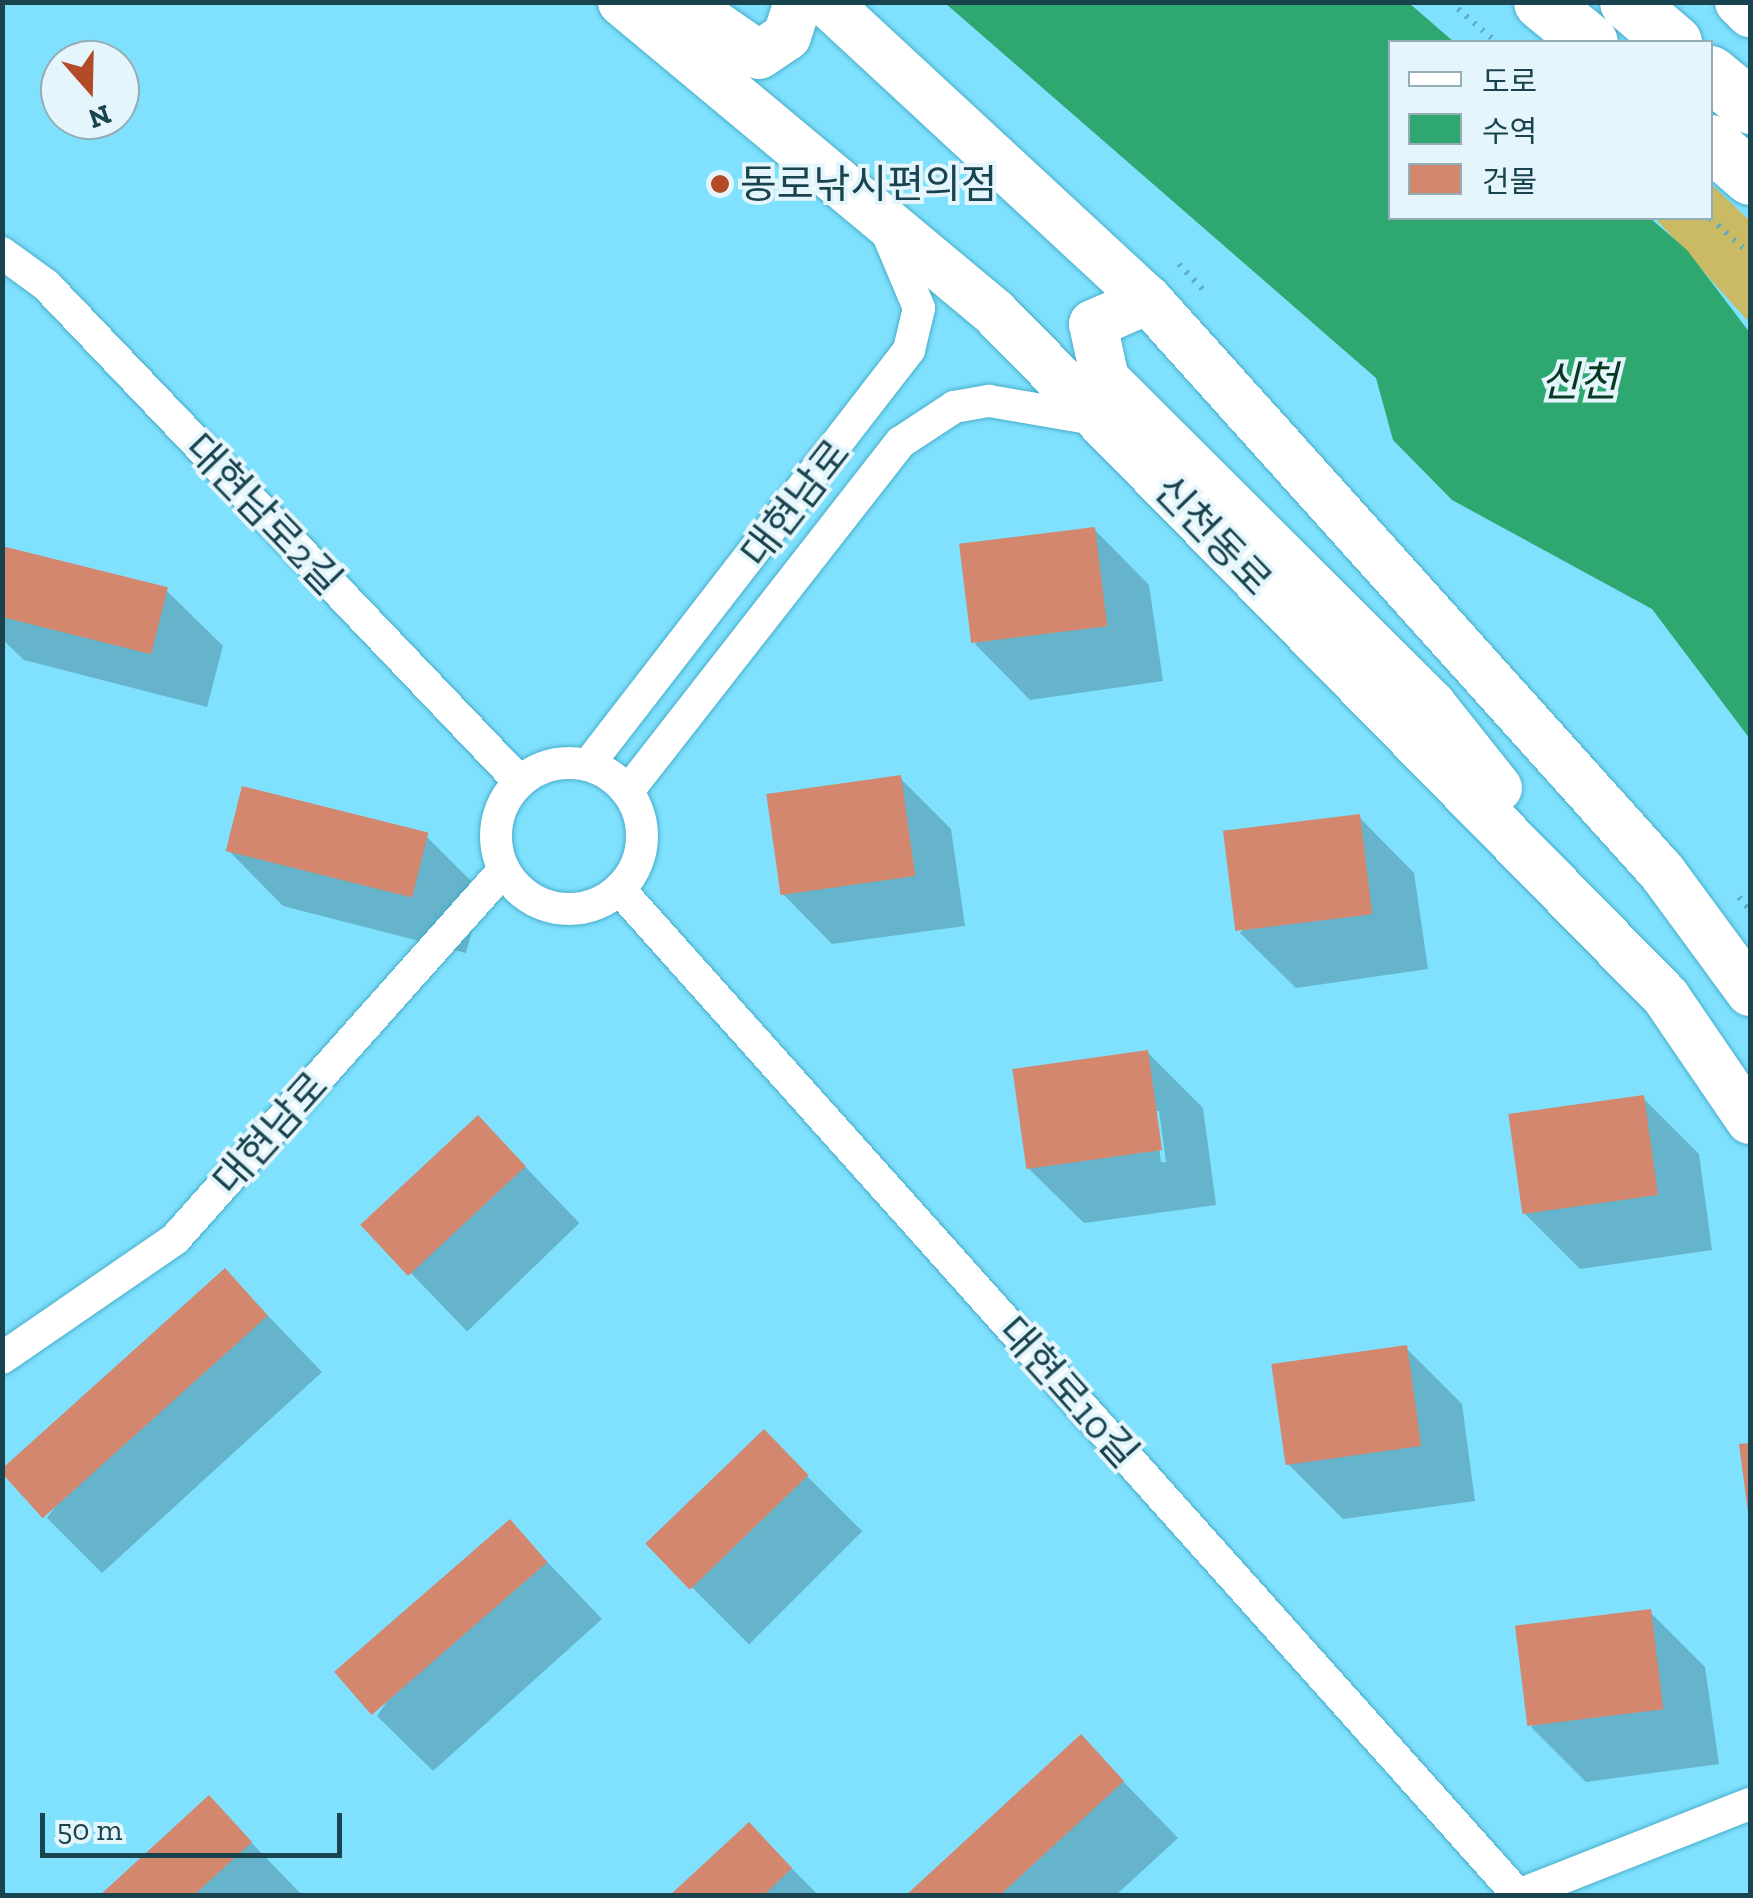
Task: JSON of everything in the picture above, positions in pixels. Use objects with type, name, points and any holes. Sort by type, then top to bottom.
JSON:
[{"type":"highway","points":[[1540,2],[1588,40]]},
{"type":"highway","points":[[1627,2],[1672,40]]},
{"type":"highway","points":[[1713,75],[1750,106]]},
{"type":"highway","points":[[1713,145],[1750,176]]},
{"type":"main road","name":"신천동로","points":[[622,2],[996,313],[1666,998],[1750,1120]]},
{"type":"main road","points":[[682,2],[759,56],[788,36],[798,2]]},
{"type":"main road","points":[[826,2],[1148,300],[1662,872],[1750,992]]},
{"type":"main road","points":[[1740,2],[1750,13]]},
{"type":"main road","points":[[1148,300],[1093,324],[1105,379],[1432,705],[1666,998]]},
{"type":"street","name":"대현남로","points":[[588,765],[909,350],[919,308],[880,217]]},
{"type":"street","name":"대현남로2길","points":[[2,254],[46,286],[520,782]]},
{"type":"street","name":"대현남로","points":[[628,791],[901,442],[954,406],[989,401],[1100,420]]},
{"type":"street","points":[[564,762],[588,765],[628,791],[643,836],[619,889],[563,910],[538,904],[504,872],[496,824],[520,782],[564,762]]},
{"type":"street","name":"대현남로","points":[[2,1358],[175,1239],[504,872]]},
{"type":"street","name":"대현로10길","points":[[619,889],[1518,1895]]},
{"type":"street","points":[[1518,1895],[1750,1804]]},
{"type":"path","points":[[1450,2],[1494,40]]},
{"type":"path","points":[[1712,220],[1750,254]]},
{"type":"shaded area","points":[[1713,186],[1750,221],[1750,323],[1657,220],[1713,220]]},
{"type":"water","name":"신천","points":[[945,3],[1409,3],[1452,40],[1388,40],[1388,220],[1652,220],[1687,250],[1750,333],[1750,739],[1652,609],[1452,500],[1393,440],[1376,378]]},
{"type":"building","points":[[1095,527],[1107,626],[971,643],[959,544]]},
{"type":"building","points":[[2,546],[168,587],[151,654],[2,617]]},
{"type":"building","points":[[901,775],[915,876],[781,895],[766,794]]},
{"type":"building","points":[[242,786],[428,832],[412,897],[226,851]]},
{"type":"building","points":[[1360,814],[1372,914],[1235,931],[1223,831]]},
{"type":"building","points":[[1148,1050],[1162,1150],[1026,1169],[1012,1069]]},
{"type":"building","points":[[1644,1095],[1658,1195],[1522,1214],[1508,1114]]},
{"type":"building","points":[[478,1115],[526,1166],[408,1276],[360,1225]]},
{"type":"building","points":[[225,1268],[268,1316],[43,1518],[2,1469]]},
{"type":"building","points":[[1407,1345],[1421,1446],[1286,1465],[1271,1364]]},
{"type":"building","points":[[764,1429],[808,1475],[690,1590],[645,1544]]},
{"type":"building","points":[[1750,1443],[1750,1512],[1748,1512],[1739,1444]]},
{"type":"building","points":[[510,1519],[547,1562],[372,1715],[334,1672]]},
{"type":"building","points":[[1651,1609],[1663,1709],[1527,1726],[1515,1626]]},
{"type":"building","points":[[1081,1734],[1124,1781],[999,1896],[905,1896]]},
{"type":"building","points":[[209,1795],[252,1842],[193,1896],[99,1896]]},
{"type":"building","points":[[749,1822],[792,1868],[763,1896],[669,1896]]},
{"type":"place","name":"동로낚시편의점","points":[[720,184]]}]
